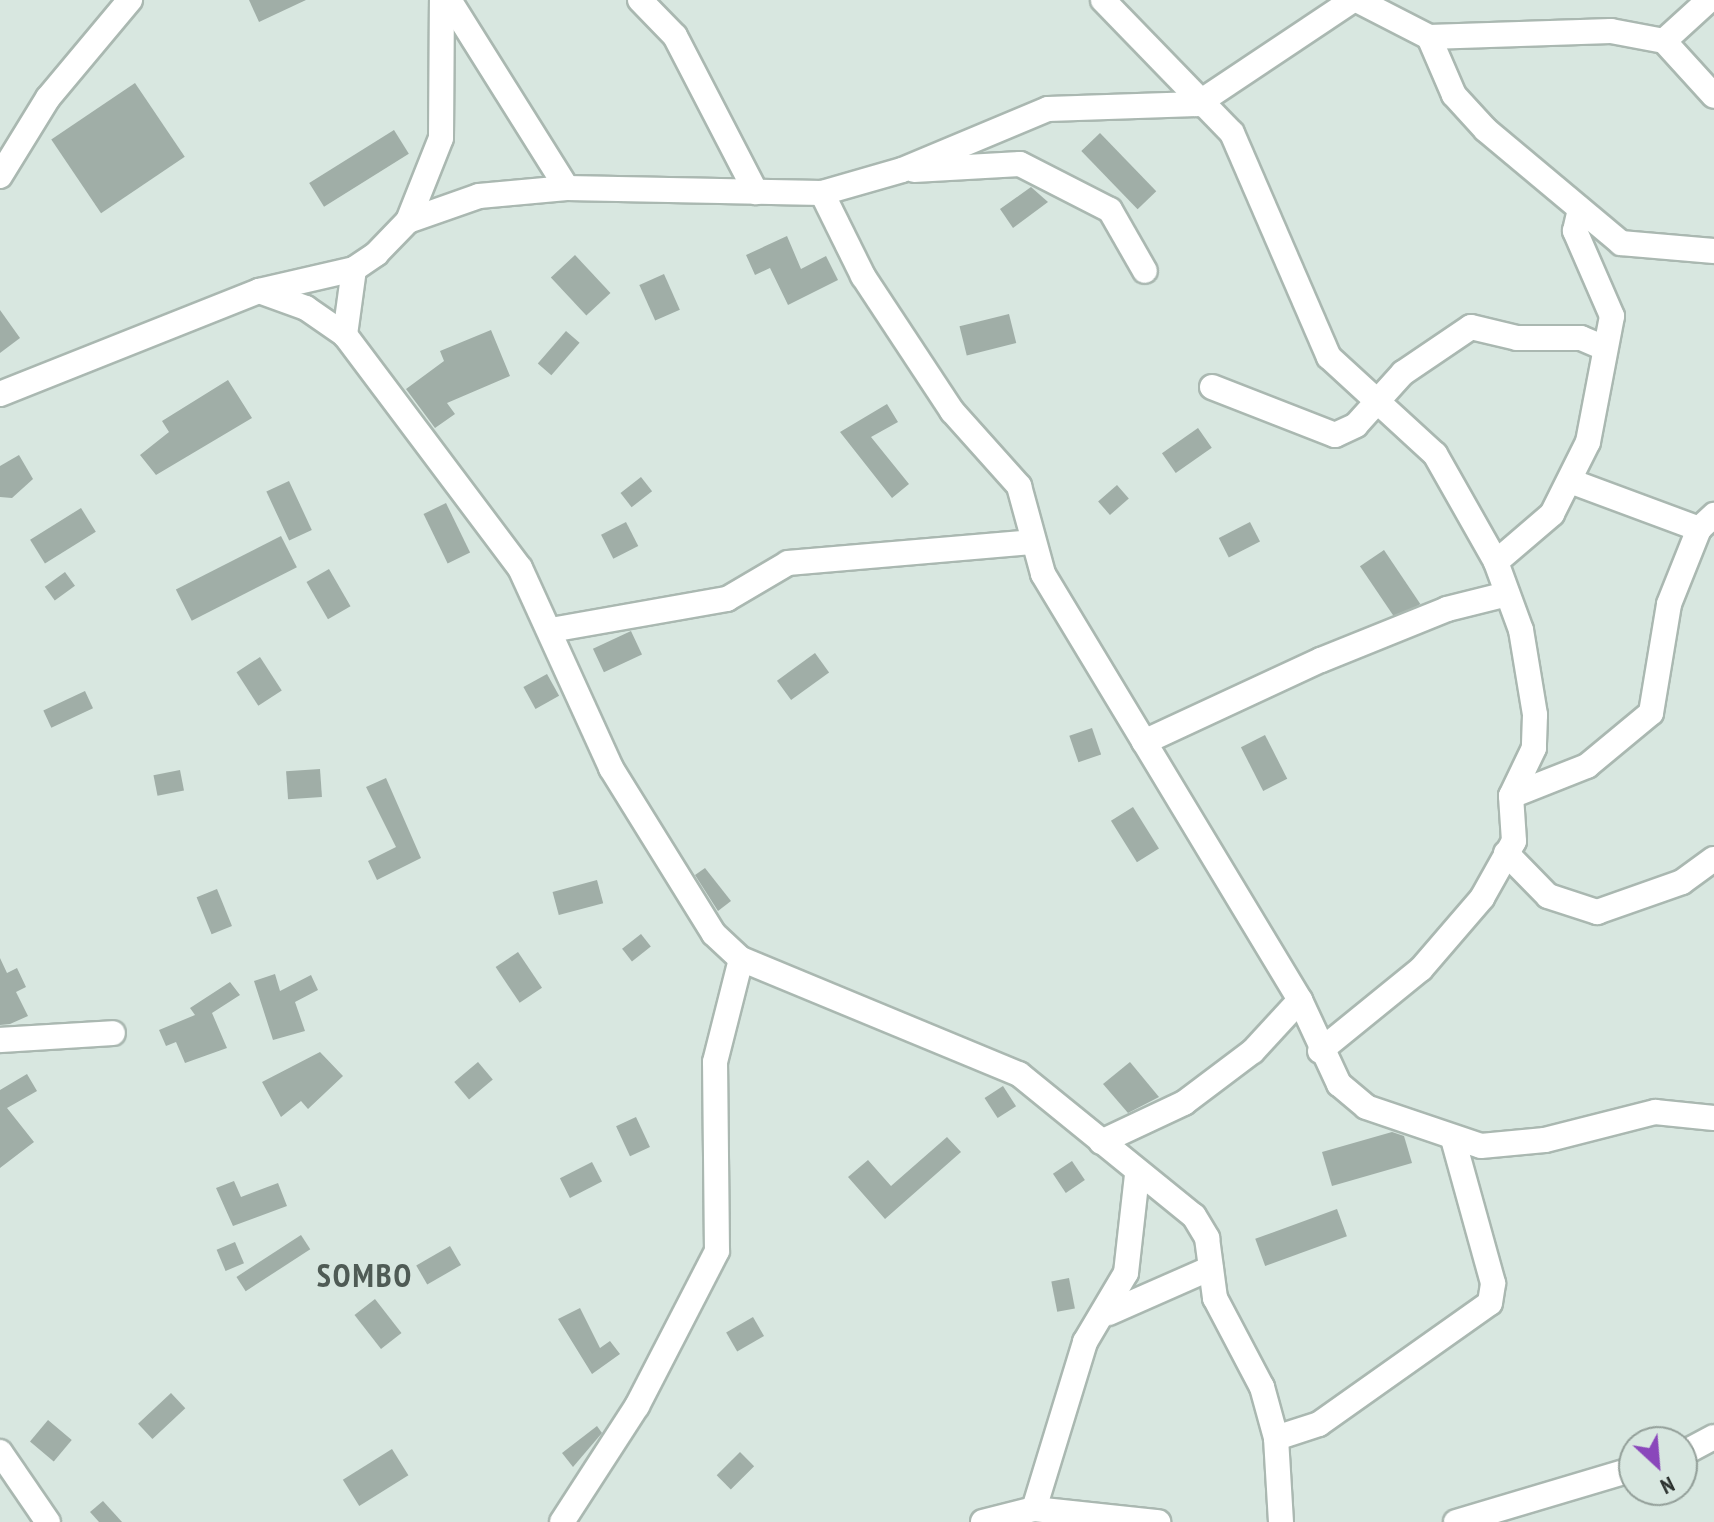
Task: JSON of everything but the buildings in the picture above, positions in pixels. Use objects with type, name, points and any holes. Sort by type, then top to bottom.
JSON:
[{"type":"street","points":[[0,176],[48,98],[130,0]]},
{"type":"street","points":[[408,221],[441,138],[442,0]]},
{"type":"street","points":[[449,0],[567,188]]},
{"type":"street","points":[[640,0],[675,36],[756,192]]},
{"type":"street","points":[[1103,0],[1197,104],[1232,133],[1329,357],[1435,454],[1496,562],[1507,594],[1535,715],[1534,748],[1511,796],[1514,841],[1482,898],[1421,969],[1320,1051]]},
{"type":"street","points":[[2,390],[259,291],[354,269],[408,221],[479,196],[567,188],[822,193],[902,170],[1004,123],[1048,109],[1197,104],[1355,0],[1429,37],[1611,31],[1664,41],[1714,96]]},
{"type":"street","points":[[1664,41],[1709,0]]},
{"type":"street","points":[[1429,37],[1454,95],[1580,210],[1621,243],[1714,251]]},
{"type":"street","points":[[1004,123],[1020,164]]},
{"type":"street","points":[[902,170],[1020,164],[1110,210],[1145,271]]},
{"type":"street","points":[[822,193],[863,276],[952,411],[1013,476],[1043,574],[1300,1000],[1320,1051],[1339,1084],[1366,1107],[1481,1146],[1545,1140],[1655,1112],[1714,1118]]},
{"type":"street","points":[[1496,562],[1552,514],[1588,442],[1612,316],[1577,236],[1580,210]]},
{"type":"street","points":[[345,335],[354,269]]},
{"type":"street","points":[[259,291],[306,308],[345,335],[520,568],[551,630],[611,768],[714,934],[741,959],[997,1062],[1101,1142],[1137,1175],[1194,1216],[1207,1238],[1215,1298],[1262,1387],[1276,1438],[1281,1522]]},
{"type":"street","points":[[1212,387],[1335,435],[1356,425],[1377,399],[1471,327],[1517,338],[1581,338],[1605,348]]},
{"type":"street","points":[[1511,796],[1587,766],[1651,713],[1669,604],[1707,522],[1570,481]]},
{"type":"street","points":[[551,630],[727,599],[788,563],[1031,542]]},
{"type":"street","points":[[1144,742],[1321,660],[1447,609],[1507,594]]},
{"type":"street","points":[[1506,853],[1548,896],[1597,912],[1682,882],[1714,859]]},
{"type":"street","points":[[562,1522],[637,1406],[717,1251],[715,1062],[741,959]]},
{"type":"street","points":[[1101,1142],[1184,1103],[1253,1051],[1300,1000]]},
{"type":"street","points":[[0,1040],[113,1033]]},
{"type":"street","points":[[1276,1438],[1319,1424],[1490,1303],[1493,1283],[1453,1139]]},
{"type":"street","points":[[1034,1509],[1085,1342],[1109,1313],[1126,1273],[1137,1175]]},
{"type":"street","points":[[1109,1313],[1211,1268]]},
{"type":"street","points":[[0,1452],[48,1522]]},
{"type":"street","points":[[1456,1522],[1618,1474]]},
{"type":"street","points":[[983,1522],[1034,1509],[1158,1522]]},
{"type":"district","name":"SOMBO","points":[[365,1275]]}]
